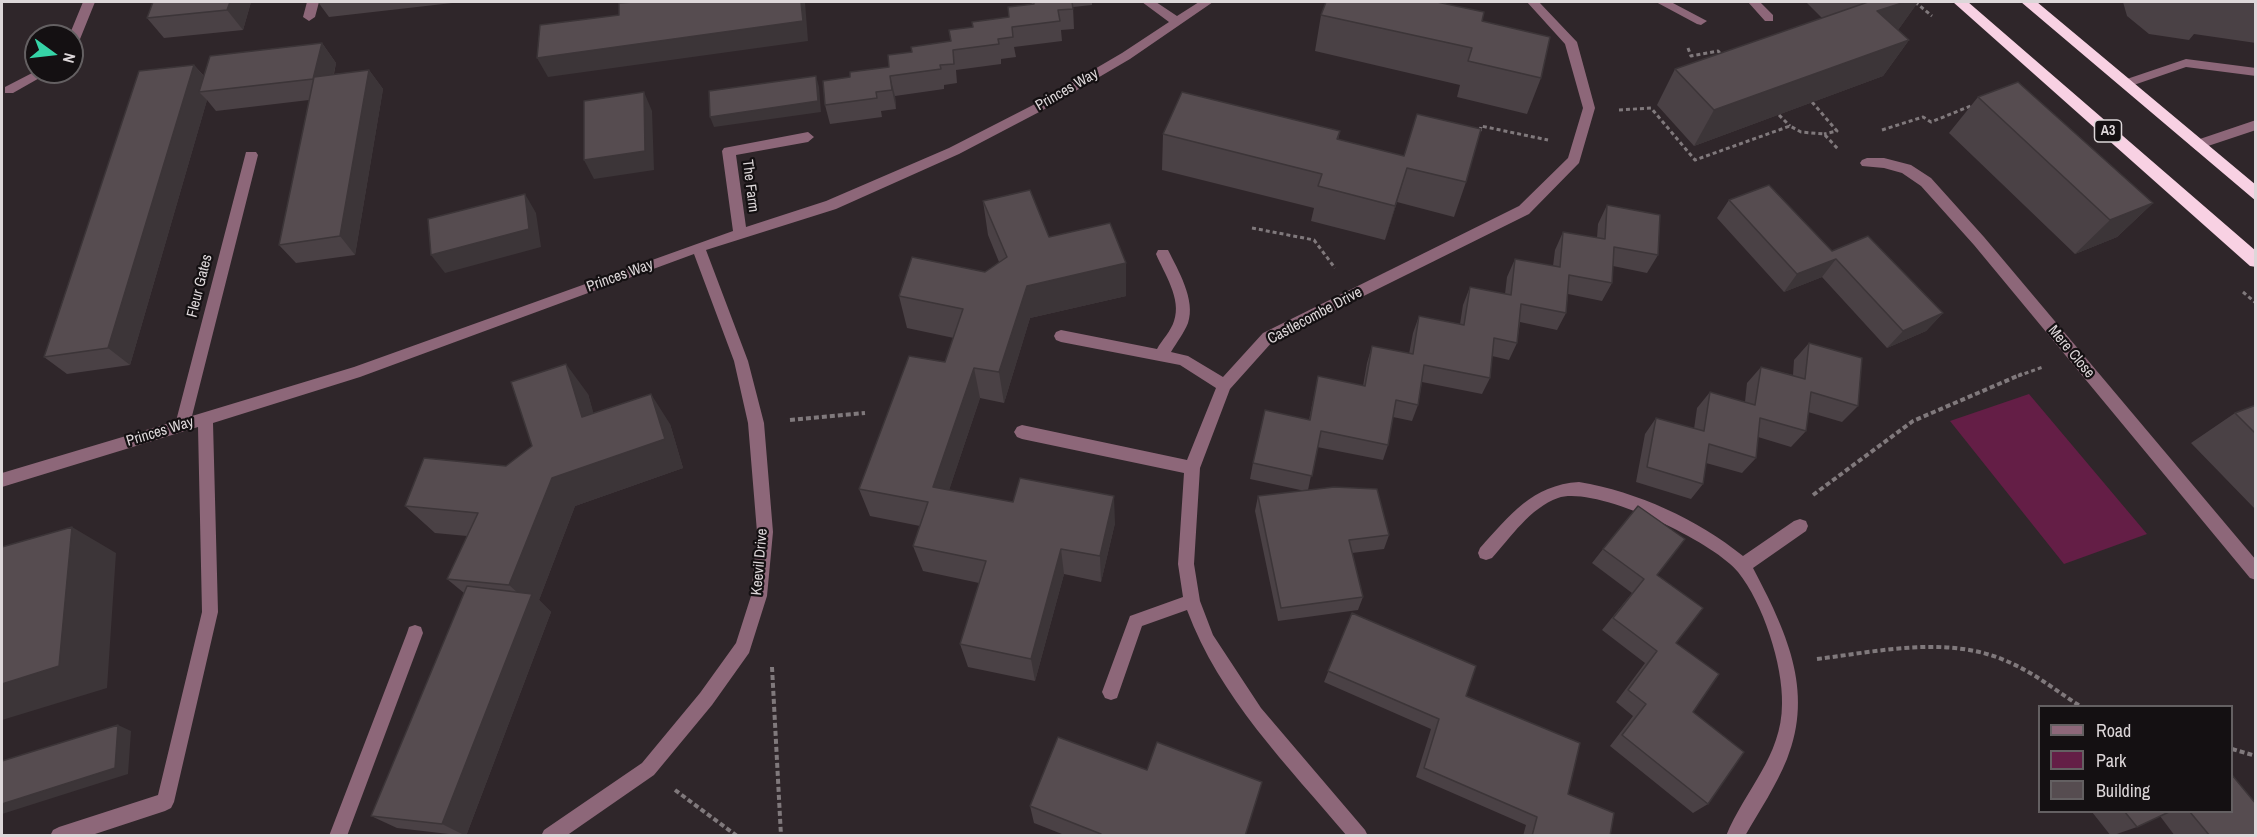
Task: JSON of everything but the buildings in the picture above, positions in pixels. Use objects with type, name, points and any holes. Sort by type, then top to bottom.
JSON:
[{"type":"highway","name":"A3","points":[[1960,2],[2256,261]]},
{"type":"highway","points":[[2028,2],[2256,195]]},
{"type":"street","points":[[80,24],[89,2]]},
{"type":"street","points":[[309,17],[313,2]]},
{"type":"street","points":[[1149,2],[1178,22]]},
{"type":"street","name":"Princes Way","points":[[2,480],[355,373],[698,247],[831,205],[954,152],[1039,107],[1207,2]]},
{"type":"street","points":[[1662,2],[1701,21]]},
{"type":"street","points":[[1754,2],[1768,18]]},
{"type":"street","points":[[1538,3],[1571,42],[1589,108]]},
{"type":"street","points":[[2125,84],[2186,63],[2256,72]]},
{"type":"street","points":[[9,90],[24,82]]},
{"type":"street","name":"Castlecombe Drive","points":[[1359,836],[1255,714],[1206,639],[1192,601],[1186,564],[1192,468],[1224,386],[1268,338],[1524,210],[1574,160],[1589,108]]},
{"type":"street","points":[[2196,145],[2256,125]]},
{"type":"street","name":"The Farm","points":[[740,234],[729,151],[808,137]]},
{"type":"street","name":"Fleur Gates","points":[[182,425],[251,155]]},
{"type":"street","name":"Mere Close","points":[[1867,163],[1884,163],[1906,169],[1926,182],[2256,573]]},
{"type":"street","name":"Keevil Drive","points":[[550,836],[648,770],[706,699],[743,647],[759,596],[765,532],[756,423],[741,361],[698,247]]},
{"type":"street","points":[[1161,355],[1182,320],[1180,295],[1162,254]]},
{"type":"street","points":[[1061,336],[1183,360],[1224,386]]},
{"type":"street","points":[[59,836],[165,802],[210,612],[205,418]]},
{"type":"street","points":[[1022,432],[1192,468]]},
{"type":"street","points":[[1486,553],[1531,504],[1563,489],[1594,491],[1640,505],[1686,528],[1743,566],[1766,606],[1787,662],[1792,705],[1785,749],[1735,836]]},
{"type":"street","points":[[1743,566],[1800,526]]},
{"type":"street","points":[[1111,692],[1136,621],[1192,601]]},
{"type":"street","points":[[338,836],[415,633]]},
{"type":"path","points":[[1701,21],[1684,40],[1691,56],[1718,51],[1730,63]]},
{"type":"path","points":[[1779,114],[1790,126],[1802,132],[1824,134],[1837,131],[1812,102]]},
{"type":"path","points":[[1878,132],[1923,117],[1931,122],[1978,103]]},
{"type":"path","points":[[1589,108],[1651,108],[1695,160],[1790,126]]},
{"type":"path","points":[[1478,135],[1481,126],[1578,146]]},
{"type":"path","points":[[1824,134],[1843,156],[1867,163]]},
{"type":"path","points":[[1252,228],[1314,240],[1355,294]]},
{"type":"path","points":[[1800,526],[1797,507],[1912,421],[1993,385],[2074,355]]},
{"type":"path","points":[[756,423],[865,413]]},
{"type":"path","points":[[749,627],[771,652],[781,836]]},
{"type":"path","points":[[1787,662],[1918,647],[1970,649],[2012,663],[2077,705]]},
{"type":"path","points":[[2233,749],[2256,756]]},
{"type":"path","points":[[648,770],[737,836]]},
{"type":"green space","points":[[2029,394],[2147,534],[2064,564],[1950,421]]}]
